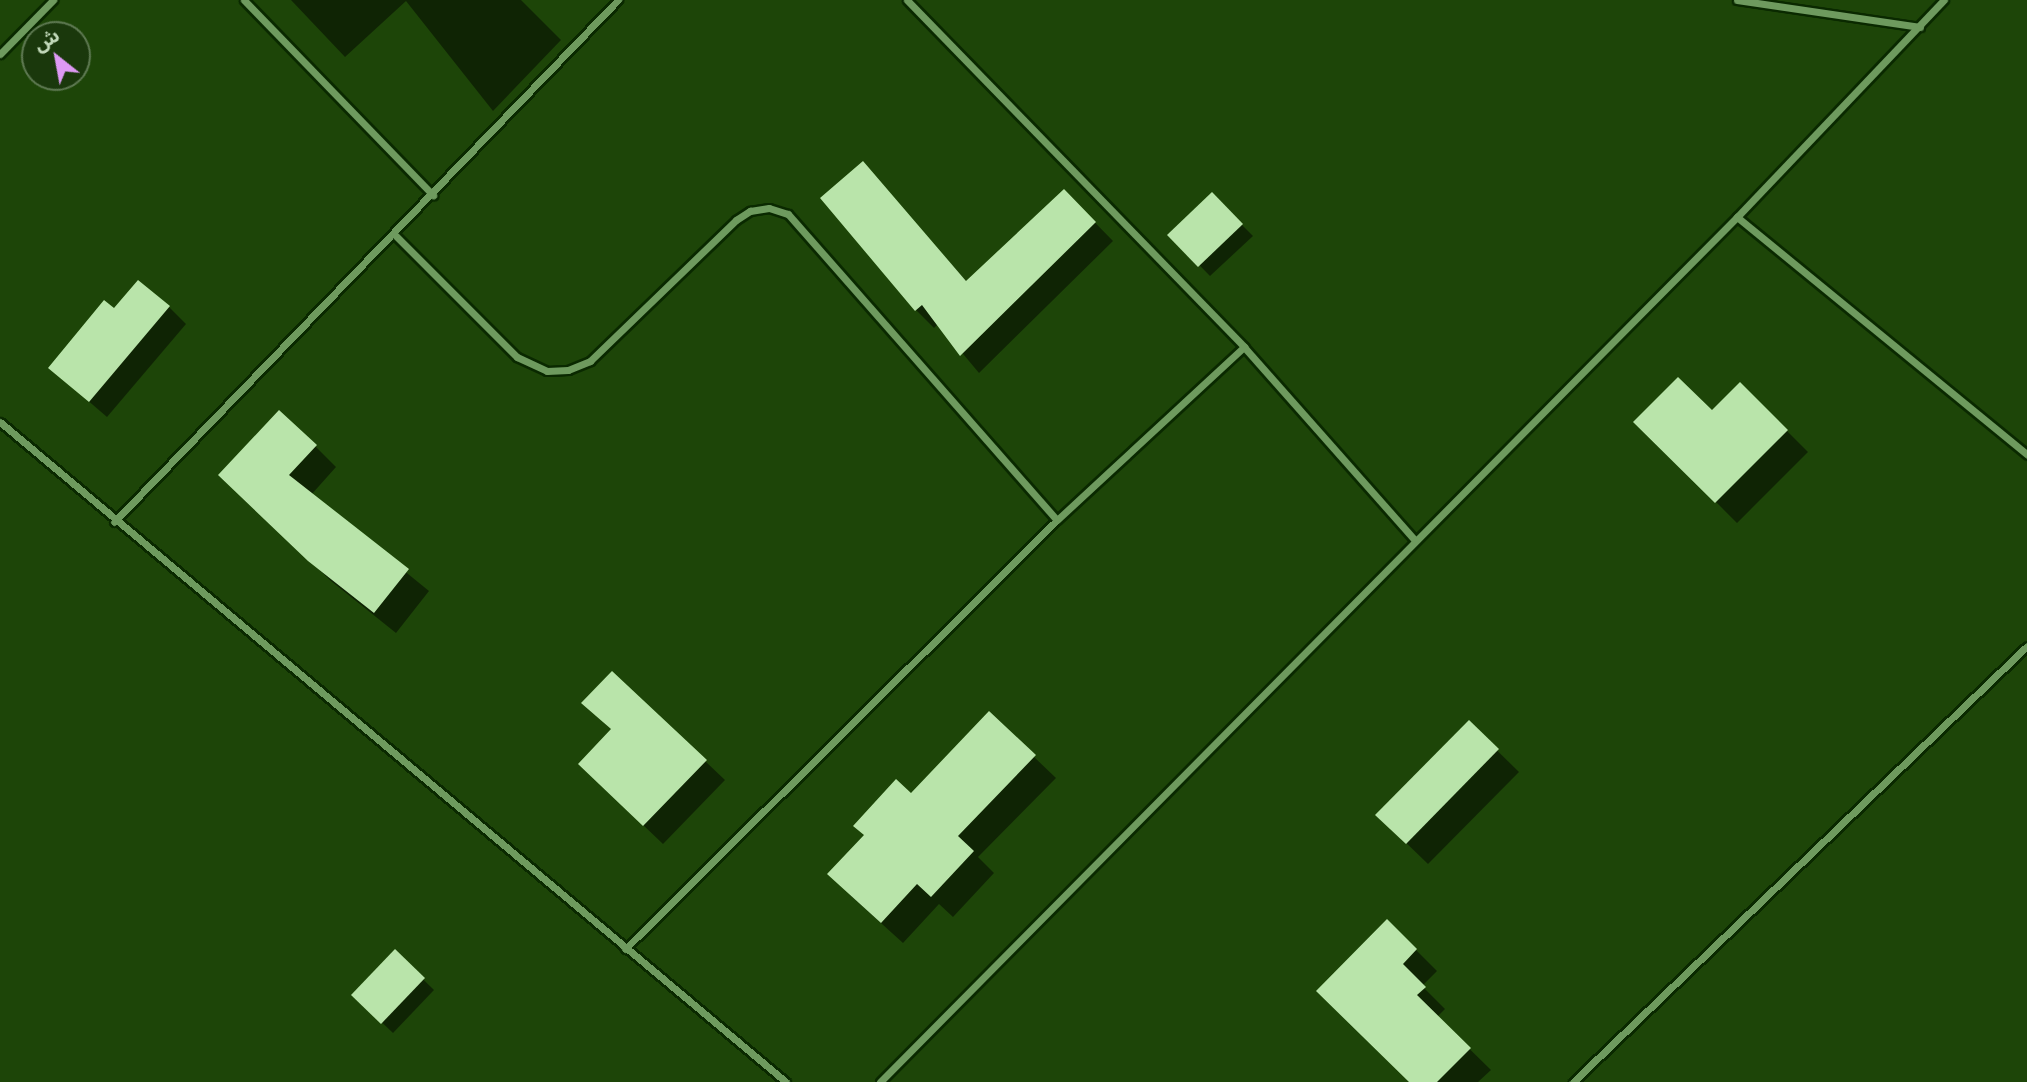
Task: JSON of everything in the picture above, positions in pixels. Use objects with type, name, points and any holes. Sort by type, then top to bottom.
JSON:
[{"type":"street","points":[[0,54],[53,0]]},
{"type":"street","points":[[244,0],[433,195]]},
{"type":"street","points":[[114,522],[396,236],[618,0]]},
{"type":"street","points":[[907,0],[1244,347],[1415,540]]},
{"type":"street","points":[[1737,0],[1920,27]]},
{"type":"street","points":[[880,1082],[1738,217],[1944,0]]},
{"type":"street","points":[[396,236],[517,357],[534,368],[568,370],[590,361],[736,220],[750,211],[769,208],[788,214],[1057,520]]},
{"type":"street","points":[[1738,217],[2027,454]]},
{"type":"street","points":[[625,949],[1057,520],[1244,347]]},
{"type":"street","points":[[0,422],[114,522],[786,1082]]},
{"type":"street","points":[[1573,1082],[2027,646]]},
{"type":"building","points":[[863,161],[966,281],[1064,189],[1096,222],[960,356],[922,305],[915,311],[820,198]]},
{"type":"building","points":[[1212,192],[1243,224],[1198,267],[1167,235]]},
{"type":"building","points":[[138,280],[170,306],[89,402],[48,368],[104,300],[114,308]]},
{"type":"building","points":[[1678,377],[1712,410],[1740,382],[1788,430],[1715,503],[1633,422]]},
{"type":"building","points":[[279,410],[317,445],[289,475],[409,569],[374,613],[308,561],[218,475]]},
{"type":"building","points":[[612,671],[707,760],[643,826],[578,764],[611,729],[581,703]]},
{"type":"building","points":[[989,711],[1036,755],[958,836],[974,851],[931,897],[917,884],[881,923],[827,874],[864,835],[853,826],[896,779],[911,793]]},
{"type":"building","points":[[1469,720],[1499,749],[1406,844],[1375,815]]},
{"type":"building","points":[[1387,919],[1417,949],[1403,964],[1426,987],[1417,995],[1471,1048],[1437,1082],[1409,1082],[1316,991]]},
{"type":"building","points":[[395,949],[425,978],[381,1024],[351,995]]}]
